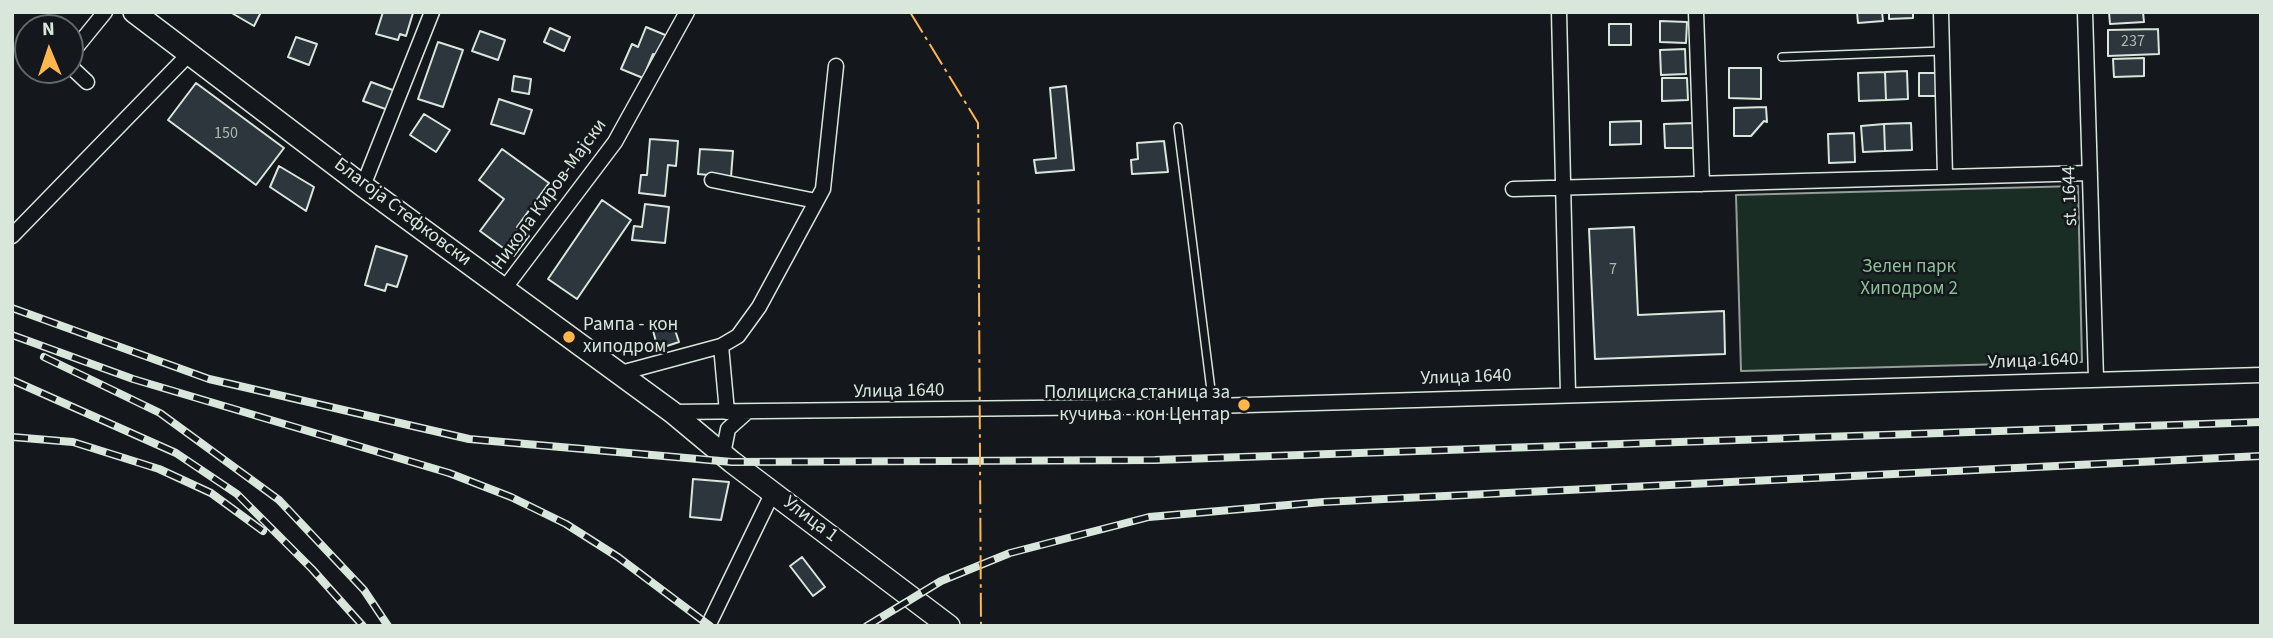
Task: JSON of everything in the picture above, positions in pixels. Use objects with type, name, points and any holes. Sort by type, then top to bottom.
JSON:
[{"type":"main road","name":"Благоја Стефковски","points":[[137,13],[363,186],[672,412]]},
{"type":"main road","name":"Улица 1","points":[[672,412],[949,626]]},
{"type":"street","points":[[84,38],[106,12]]},
{"type":"street","points":[[363,186],[432,12]]},
{"type":"street","name":"Никола Киров-Мајски","points":[[504,289],[615,142],[687,12]]},
{"type":"street","points":[[1559,12],[1568,394]]},
{"type":"street","points":[[1696,12],[1702,184]]},
{"type":"street","points":[[1941,12],[1945,177]]},
{"type":"street","name":"st. 1644","points":[[2085,12],[2096,379]]},
{"type":"street","points":[[12,236],[191,52]]},
{"type":"street","points":[[617,373],[721,345],[738,336],[759,307],[816,201],[827,172],[836,66]]},
{"type":"street","points":[[84,79],[87,82]]},
{"type":"street","points":[[1513,189],[2090,173]]},
{"type":"street","points":[[712,180],[816,201]]},
{"type":"street","points":[[721,345],[727,412]]},
{"type":"street","name":"Улица 1640","points":[[672,412],[1213,406],[2261,375]]},
{"type":"street","points":[[723,454],[728,429],[747,412]]},
{"type":"street","points":[[708,626],[773,492]]},
{"type":"lane","points":[[1782,57],[1942,51]]},
{"type":"lane","points":[[1178,127],[1213,406]]},
{"type":"green space","name":"Зелен парк Хиподром 2","points":[[2078,186],[2082,362],[1741,371],[1736,195]]},
{"type":"building","points":[[230,12],[261,12],[254,26]]},
{"type":"building","points":[[383,12],[413,13],[406,36],[400,34],[398,40],[376,34]]},
{"type":"building","points":[[1857,12],[1882,12],[1883,21],[1858,23]]},
{"type":"building","points":[[1889,12],[1913,12],[1913,18],[1889,19]]},
{"type":"building","points":[[2109,12],[2143,12],[2144,22],[2110,24]]},
{"type":"building","points":[[1660,21],[1687,22],[1686,43],[1660,42]]},
{"type":"building","points":[[1609,24],[1631,24],[1631,45],[1609,45]]},
{"type":"building","points":[[646,27],[670,37],[661,58],[653,54],[643,78],[621,69],[632,44],[638,47]]},
{"type":"building","points":[[550,28],[570,37],[564,51],[544,42]]},
{"type":"building","points":[[2158,29],[2159,54],[2108,56],[2108,30]]},
{"type":"building","points":[[480,31],[505,40],[498,60],[472,51]]},
{"type":"building","points":[[296,37],[317,44],[309,65],[288,57]]},
{"type":"building","points":[[438,42],[463,50],[443,107],[418,99]]},
{"type":"building","points":[[1685,49],[1686,74],[1661,75],[1660,50]]},
{"type":"building","points":[[2144,58],[2144,76],[2114,77],[2113,59]]},
{"type":"building","points":[[1729,68],[1761,68],[1761,99],[1729,98]]},
{"type":"building","points":[[1907,71],[1908,99],[1886,100],[1885,72]]},
{"type":"building","points":[[1885,72],[1886,100],[1859,101],[1858,73]]},
{"type":"building","points":[[1919,73],[1937,73],[1938,96],[1919,96]]},
{"type":"building","points":[[514,76],[531,79],[529,94],[512,91]]},
{"type":"building","points":[[1662,78],[1687,78],[1688,100],[1662,101]]},
{"type":"building","points":[[371,82],[398,92],[391,111],[363,101]]},
{"type":"building","points":[[196,83],[284,148],[256,185],[168,120]]},
{"type":"building","points":[[1066,86],[1074,170],[1036,173],[1034,160],[1056,158],[1050,88]]},
{"type":"building","points":[[499,99],[532,110],[524,134],[491,124]]},
{"type":"building","points":[[1766,107],[1767,122],[1764,121],[1751,136],[1734,136],[1734,108]]},
{"type":"building","points":[[424,114],[450,130],[436,152],[410,135]]},
{"type":"building","points":[[1641,121],[1641,144],[1610,145],[1610,122]]},
{"type":"building","points":[[1694,123],[1694,148],[1665,148],[1664,124]]},
{"type":"building","points":[[1911,123],[1912,150],[1885,151],[1884,124]]},
{"type":"building","points":[[1884,124],[1885,151],[1863,152],[1861,126]]},
{"type":"building","points":[[1854,133],[1855,162],[1829,163],[1828,134]]},
{"type":"building","points":[[650,139],[678,141],[676,166],[668,165],[665,196],[639,193],[641,175],[647,175]]},
{"type":"building","points":[[1164,141],[1168,172],[1132,174],[1131,160],[1138,159],[1137,143]]},
{"type":"building","points":[[502,149],[549,183],[517,227],[529,236],[514,256],[480,231],[504,199],[479,180]]},
{"type":"building","points":[[700,149],[733,151],[731,177],[698,174]]},
{"type":"building","points":[[279,166],[314,187],[306,211],[270,187]]},
{"type":"building","points":[[602,200],[631,220],[577,299],[548,279]]},
{"type":"building","points":[[645,204],[669,207],[665,243],[632,240],[634,226],[642,227]]},
{"type":"building","points":[[1634,227],[1638,315],[1724,311],[1725,354],[1595,359],[1589,229]]},
{"type":"building","points":[[376,246],[407,256],[397,287],[387,284],[385,291],[365,285]]},
{"type":"building","points":[[672,321],[679,342],[658,349],[652,327]]},
{"type":"building","points":[[693,479],[729,482],[721,520],[690,517]]},
{"type":"building","points":[[802,557],[825,587],[813,596],[790,566]]},
{"type":"railway","points":[[12,308],[209,379],[469,439],[732,462],[1155,460],[2261,422]]},
{"type":"railway","points":[[12,335],[133,379],[449,473],[511,497],[566,524],[618,557],[710,626]]},
{"type":"railway","points":[[44,357],[160,413],[279,500],[364,590],[388,626]]},
{"type":"railway","points":[[12,380],[176,453],[237,494],[312,569],[363,626]]},
{"type":"railway","points":[[12,437],[73,442],[159,469],[211,493],[263,531]]},
{"type":"railway","points":[[867,626],[941,581],[1010,553],[1149,517],[1323,502],[2261,456]]},
{"type":"power","points":[[910,12],[978,123],[981,626]]},
{"type":"place","name":"Рампа - кон хиподром","points":[[569,337]]},
{"type":"place","name":"Полициска станица за кучиња - кон Центар","points":[[1244,405]]}]
